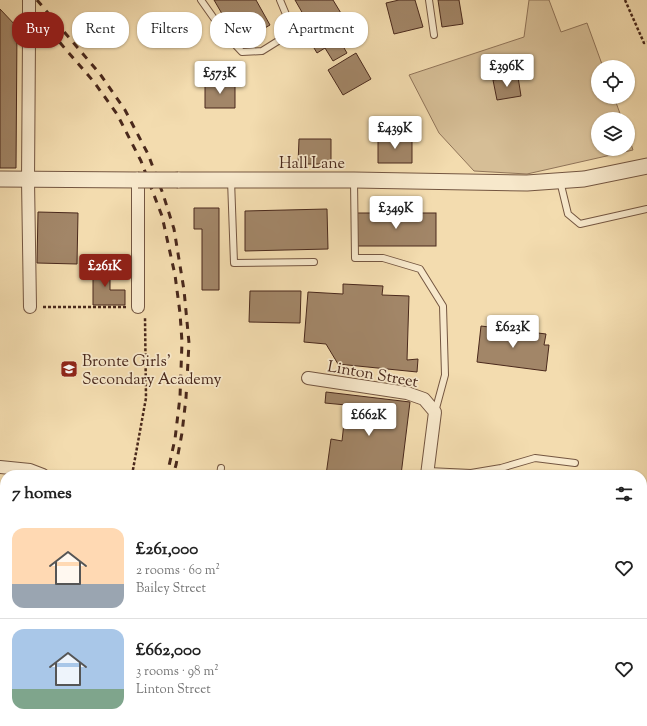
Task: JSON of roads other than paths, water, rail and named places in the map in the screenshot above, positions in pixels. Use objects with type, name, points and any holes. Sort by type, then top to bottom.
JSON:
[{"type":"street","points":[[29,0],[28,180],[30,307]]},
{"type":"street","name":"Hall Lane","points":[[0,179],[354,180],[527,183],[584,179],[647,166]]},
{"type":"street","points":[[138,180],[138,307]]},
{"type":"street","name":"Linton Street","points":[[308,378],[407,393],[424,399],[435,412]]},
{"type":"street","points":[[428,470],[435,412]]},
{"type":"street","points":[[0,467],[30,470]]},
{"type":"lane","points":[[202,0],[225,34],[242,52],[262,51],[286,36],[290,24],[280,0]]},
{"type":"lane","points":[[429,0],[434,35]]},
{"type":"lane","points":[[230,180],[234,263],[314,262]]},
{"type":"lane","points":[[354,180],[355,258],[382,258],[420,269],[443,306],[445,375],[435,412]]},
{"type":"lane","points":[[560,181],[568,214],[580,224],[647,209]]},
{"type":"lane","points":[[489,470],[535,458],[575,463]]},
{"type":"railway","points":[[23,0],[94,82],[117,114],[141,161],[162,216],[175,275],[182,342],[180,397],[175,439],[168,470]]},
{"type":"railway","points":[[37,0],[100,74],[125,110],[148,154],[174,229],[184,290],[189,343],[186,398],[182,433],[174,470]]},
{"type":"place","name":"Bronte Girls' Secondary Academy","points":[[69,369]]}]
